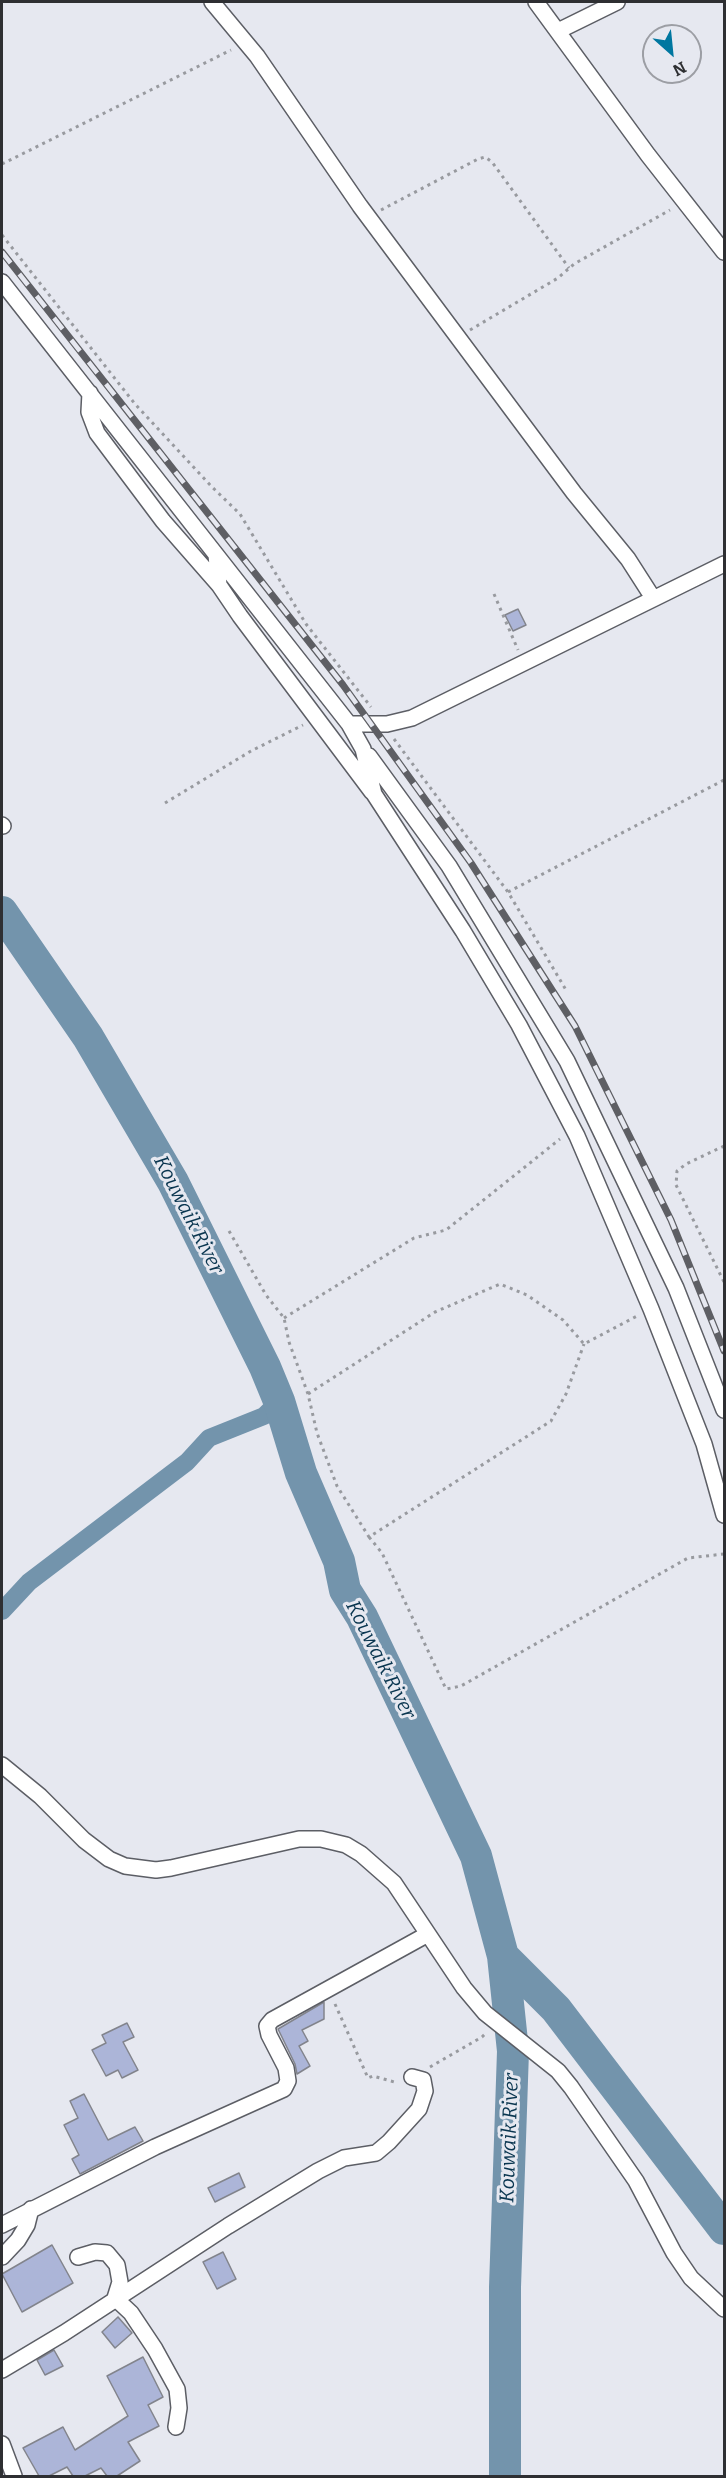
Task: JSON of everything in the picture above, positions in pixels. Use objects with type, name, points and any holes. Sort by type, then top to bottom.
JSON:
[{"type":"street","points":[[212,2],[245,42],[368,217],[574,493],[628,559],[653,598]]},
{"type":"street","points":[[536,2],[724,252]]},
{"type":"street","points":[[558,31],[616,2]]},
{"type":"street","points":[[2,282],[349,724],[363,749],[449,866],[567,1061],[676,1288],[724,1410]]},
{"type":"street","points":[[90,393],[89,412],[97,433],[163,521],[219,585],[316,719],[374,794],[469,940],[519,1025],[573,1128],[651,1309],[704,1444],[724,1515]]},
{"type":"street","points":[[216,555],[219,585]]},
{"type":"street","points":[[349,724],[383,723],[412,718],[724,564]]},
{"type":"street","points":[[363,749],[374,794]]},
{"type":"street","points":[[2,1765],[40,1796],[84,1840],[109,1859],[125,1866],[156,1870],[171,1868],[299,1839],[321,1839],[346,1845],[375,1864],[394,1883],[464,1988],[498,2025],[558,2071],[586,2107],[636,2181],[674,2253],[691,2278],[724,2309]]},
{"type":"street","points":[[2,2225],[155,2148],[284,2089],[288,2081],[286,2068],[268,2035],[267,2026],[272,2020],[428,1934]]},
{"type":"street","points":[[2,2370],[318,2171],[344,2158],[376,2153],[419,2109],[425,2091],[423,2080],[412,2077]]},
{"type":"street","points":[[2,2257],[18,2240],[27,2225],[31,2209]]},
{"type":"street","points":[[78,2257],[95,2252],[106,2253],[117,2265],[120,2282],[115,2298]]},
{"type":"street","points":[[115,2298],[131,2313],[177,2390],[179,2408],[176,2427]]},
{"type":"street","points":[[2,2444],[14,2476]]},
{"type":"path","points":[[2,164],[245,42]]},
{"type":"path","points":[[368,217],[484,157],[492,162],[569,268]]},
{"type":"path","points":[[458,337],[558,278],[569,268],[685,202]]},
{"type":"path","points":[[2,235],[135,404],[240,514],[306,624],[383,723],[508,892],[566,990]]},
{"type":"path","points":[[494,594],[523,663]]},
{"type":"path","points":[[165,803],[251,751],[316,719]]},
{"type":"path","points":[[508,892],[724,780]]},
{"type":"path","points":[[284,1318],[414,1238],[446,1230],[573,1128]]},
{"type":"path","points":[[724,1146],[686,1164],[677,1171],[676,1185],[724,1282]]},
{"type":"path","points":[[229,1231],[266,1295],[284,1318],[289,1342],[308,1394],[317,1433],[337,1486],[369,1537],[382,1553],[446,1689],[461,1686],[687,1558],[724,1554]]},
{"type":"path","points":[[308,1394],[435,1312],[500,1284],[527,1295],[563,1320],[584,1344]]},
{"type":"path","points":[[369,1537],[551,1421],[566,1394],[584,1344],[651,1309]]},
{"type":"path","points":[[339,1984],[342,1989],[334,2004],[368,2078],[373,2076],[398,2084],[482,2037],[498,2025]]},
{"type":"building","points":[[518,609],[526,625],[513,631],[505,615]]},
{"type":"building","points":[[324,2002],[324,2019],[302,2030],[308,2041],[299,2046],[310,2066],[297,2074],[295,2064],[278,2029]]},
{"type":"building","points":[[127,2023],[134,2037],[123,2042],[138,2070],[122,2078],[118,2070],[106,2076],[92,2050],[106,2043],[102,2035]]},
{"type":"building","points":[[84,2094],[108,2140],[135,2127],[143,2141],[80,2174],[72,2159],[79,2155],[64,2125],[78,2118],[70,2101]]},
{"type":"building","points":[[239,2173],[245,2187],[215,2202],[208,2188]]},
{"type":"building","points":[[52,2245],[73,2283],[22,2312],[2,2274]]},
{"type":"building","points":[[223,2252],[236,2279],[217,2289],[203,2262]]},
{"type":"building","points":[[118,2317],[132,2333],[115,2348],[102,2332]]},
{"type":"building","points":[[54,2350],[63,2366],[45,2375],[37,2360]]},
{"type":"building","points":[[143,2357],[163,2397],[148,2405],[159,2426],[128,2442],[140,2461],[117,2476],[107,2476],[101,2468],[85,2476],[73,2476],[67,2467],[49,2476],[39,2476],[23,2448],[63,2427],[75,2450],[128,2416],[107,2376]]},
{"type":"waterway","name":"Kouwaik River","points":[[2,912],[88,1037],[173,1182],[265,1367],[279,1401],[301,1473],[339,1561],[345,1590],[362,1617],[476,1856],[503,1956],[513,2051],[505,2287],[505,2476]]},
{"type":"waterway","points":[[2,1611],[29,1582],[187,1462],[209,1438],[264,1416],[279,1401]]},
{"type":"waterway","points":[[503,1956],[556,2009],[724,2229]]},
{"type":"railway","points":[[2,252],[343,685],[471,863],[575,1026],[671,1220],[724,1351]]}]
